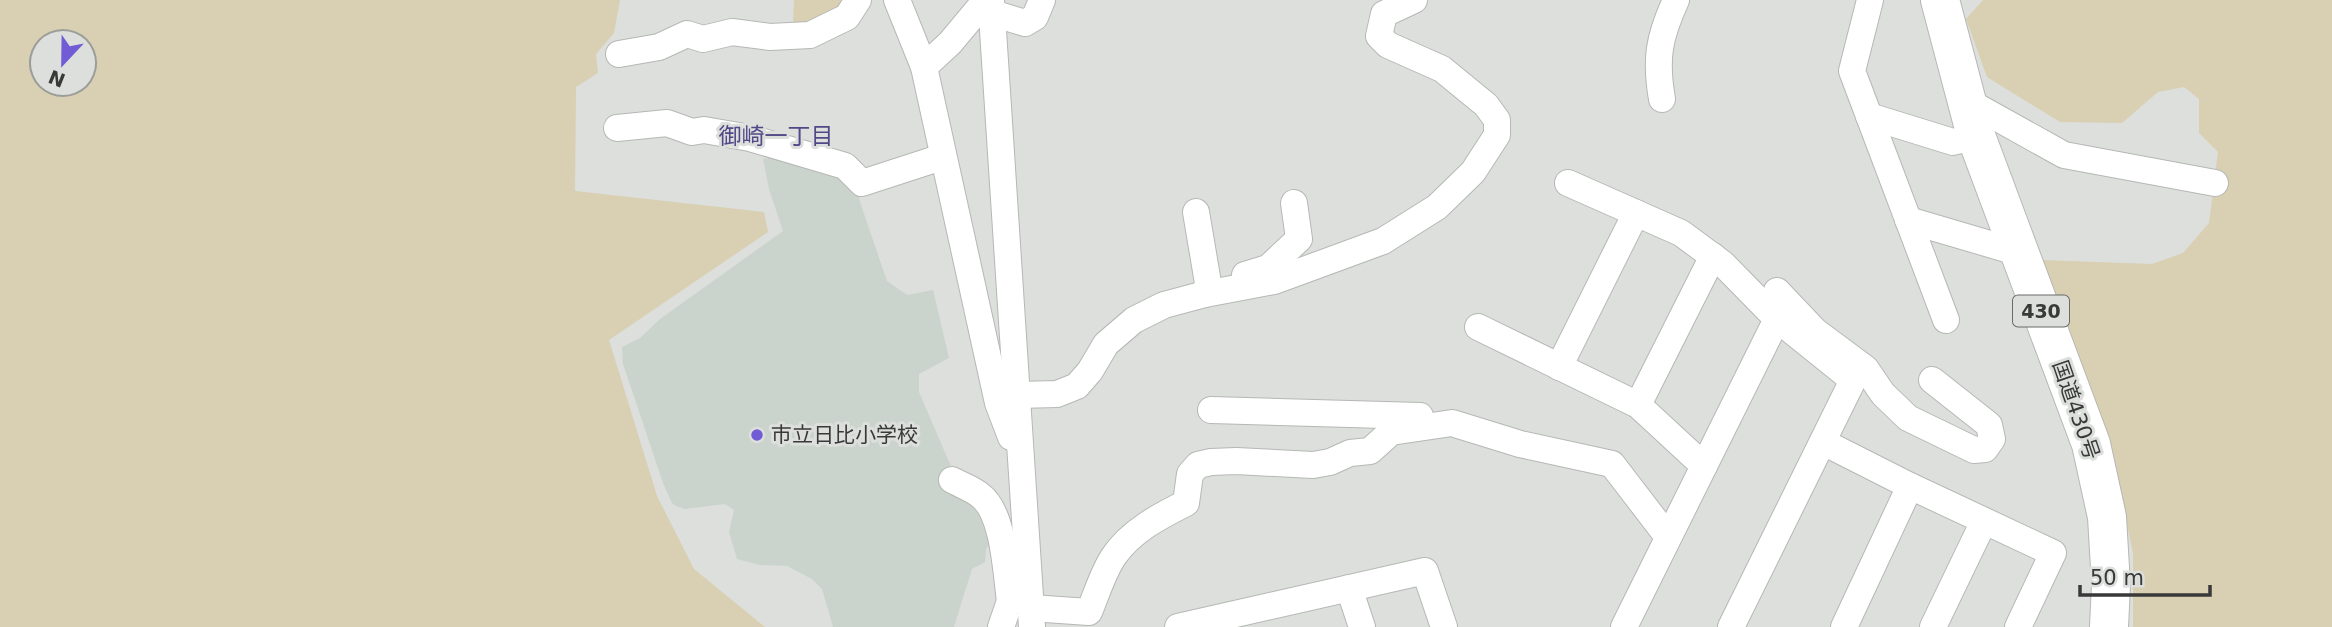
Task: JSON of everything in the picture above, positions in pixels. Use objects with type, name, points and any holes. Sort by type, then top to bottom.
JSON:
[{"type":"highway","name":"国道430号","points":[[1940,0],[1971,119],[2091,444],[2106,517],[2111,585],[2109,627]]},
{"type":"street","points":[[619,54],[659,47],[687,34],[703,39],[732,32],[770,37],[810,35],[847,17],[858,0]]},
{"type":"street","points":[[897,0],[924,67],[998,403],[1020,461]]},
{"type":"street","points":[[990,4],[1025,23],[1035,17],[1042,0]]},
{"type":"street","points":[[1662,99],[1657,72],[1658,53],[1676,0]]},
{"type":"street","points":[[1870,0],[1852,71],[1947,320]]},
{"type":"street","points":[[1206,288],[1274,281],[1383,241],[1437,207],[1473,172],[1497,135],[1497,120],[1486,105],[1442,69],[1388,45],[1379,36],[1384,14],[1410,1]]},
{"type":"street","points":[[924,67],[990,4]]},
{"type":"street","points":[[990,4],[1017,395],[1026,609]]},
{"type":"street","points":[[1869,116],[1953,142],[1971,119],[2064,155],[2215,183]]},
{"type":"street","points":[[617,128],[667,123],[692,132],[704,130],[750,138],[845,166],[862,183],[942,157]]},
{"type":"street","points":[[1569,183],[1681,233],[1723,264],[1777,319],[1860,375]]},
{"type":"street","points":[[1017,395],[1057,394],[1077,386],[1090,371],[1106,344],[1134,320],[1206,288],[1268,268],[1299,239],[1294,203]]},
{"type":"street","points":[[1196,212],[1206,288]]},
{"type":"street","points":[[1559,367],[1636,213]]},
{"type":"street","points":[[1909,220],[2020,253]]},
{"type":"street","points":[[1638,405],[1713,256]]},
{"type":"street","points":[[1777,291],[1860,375],[1908,418],[1974,450],[1985,449],[1992,439],[1989,425],[1931,380]]},
{"type":"street","points":[[1625,627],[1777,319]]},
{"type":"street","points":[[1478,327],[1638,405],[1704,466]]},
{"type":"street","points":[[1731,627],[1823,442],[1860,375]]},
{"type":"street","points":[[1212,410],[1422,416],[1520,444],[1612,464],[1668,537]]},
{"type":"street","points":[[1001,627],[1026,609],[1089,612],[1114,556],[1123,545],[1157,517],[1186,503],[1191,474],[1198,465],[1236,461],[1313,465],[1330,462],[1350,453],[1370,451],[1391,432],[1452,423]]},
{"type":"street","points":[[1823,442],[1910,486],[2053,552],[2018,627]]},
{"type":"street","points":[[952,480],[981,496],[992,509],[1026,609]]},
{"type":"street","points":[[1844,627],[1910,486]]},
{"type":"street","points":[[1933,627],[1984,521]]},
{"type":"street","points":[[1178,627],[1264,617],[1349,587],[1425,571],[1444,627]]},
{"type":"street","points":[[1349,587],[1362,627]]},
{"type":"shaded area","points":[[0,0],[620,0],[614,33],[596,54],[598,73],[576,87],[575,191],[764,212],[768,232],[609,340],[657,496],[694,569],[765,627],[0,627]]},
{"type":"shaded area","points":[[794,0],[841,0],[841,6],[815,23],[793,24]]},
{"type":"shaded area","points":[[1983,0],[2332,0],[2332,627],[2133,627],[2133,553],[2115,467],[2041,260],[2152,264],[2183,253],[2209,223],[2218,152],[2199,133],[2199,99],[2184,87],[2158,92],[2122,123],[2060,122],[1987,77],[1966,19]]},
{"type":"shaded area","points":[[780,156],[847,173],[859,189],[859,199],[887,281],[907,295],[933,290],[949,358],[919,374],[919,392],[953,471],[979,513],[991,542],[986,549],[985,562],[972,569],[954,627],[833,627],[822,589],[812,579],[787,566],[760,565],[737,559],[729,532],[734,510],[725,504],[685,509],[676,506],[663,483],[623,364],[622,347],[640,338],[660,319],[783,231],[769,189],[763,159]]},
{"type":"place","name":"市立日比小学校","points":[[757,435]]},
{"type":"district","name":"御崎一丁目","points":[[776,136]]}]
